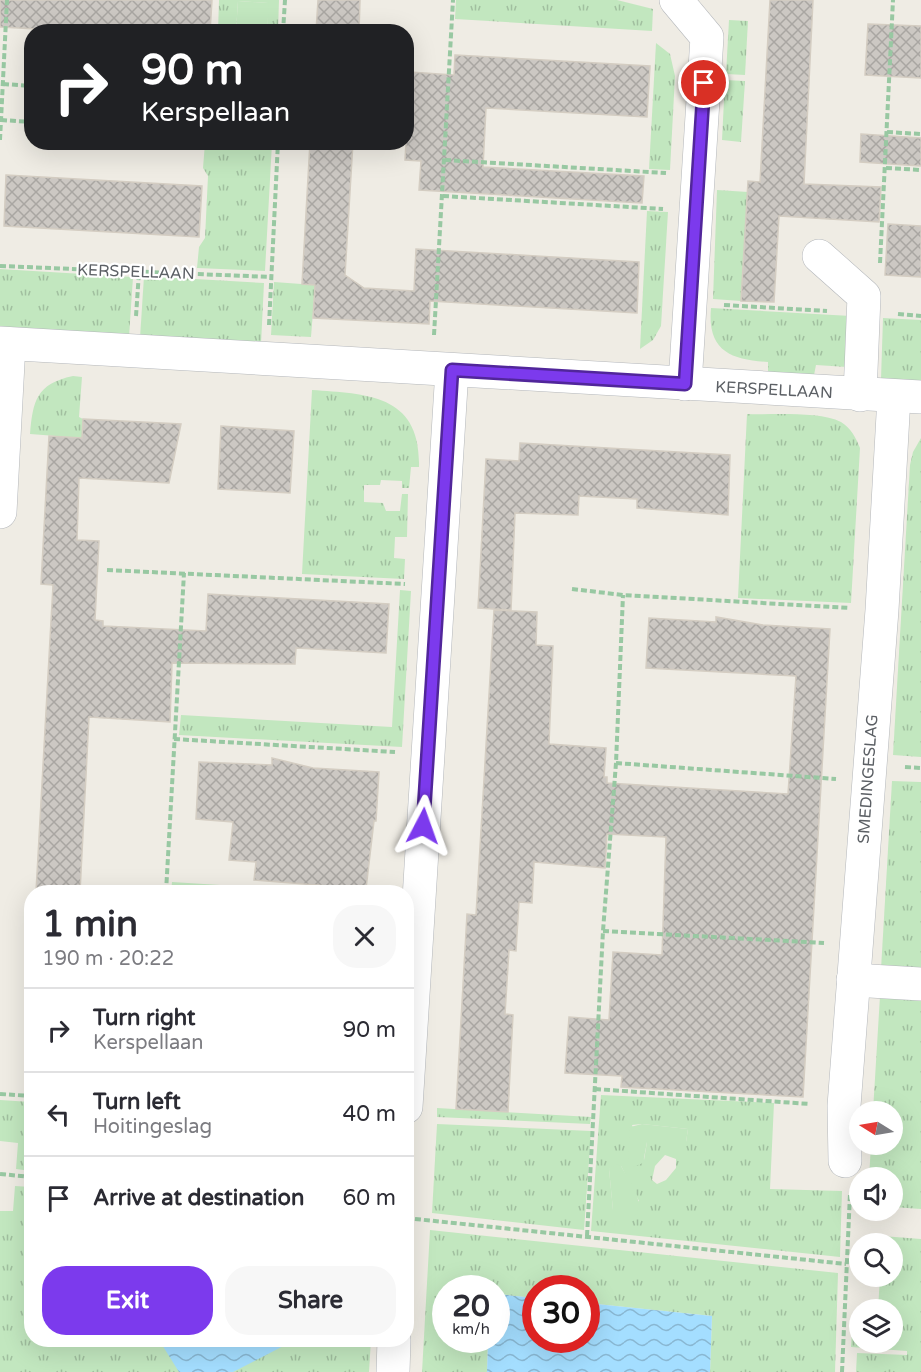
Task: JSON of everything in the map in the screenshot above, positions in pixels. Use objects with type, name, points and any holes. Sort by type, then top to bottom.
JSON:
[{"type":"street","points":[[676,0],[707,37],[685,384]]},
{"type":"street","points":[[819,256],[864,296],[860,395]]},
{"type":"street","points":[[0,512],[5,344]]},
{"type":"street","name":"KERSPELLAAN","points":[[5,344],[908,397]]},
{"type":"street","points":[[414,979],[439,585],[442,369]]},
{"type":"street","name":"SMEDINGESLAG","points":[[845,1161],[844,1106],[867,781],[882,610],[908,397]]},
{"type":"street","points":[[853,980],[921,984]]},
{"type":"street","points":[[393,1372],[394,1347]]},
{"type":"path","points":[[0,140],[7,0]]},
{"type":"path","points":[[284,24],[285,0]]},
{"type":"path","points":[[442,369],[443,195],[453,0]]},
{"type":"path","points":[[880,268],[893,0]]},
{"type":"path","points":[[3,84],[24,85]]},
{"type":"path","points":[[1,120],[24,121]]},
{"type":"path","points":[[887,132],[921,134]]},
{"type":"path","points":[[267,359],[278,150]]},
{"type":"path","points":[[445,160],[697,175]]},
{"type":"path","points":[[886,168],[921,170]]},
{"type":"path","points":[[443,195],[695,211]]},
{"type":"path","name":"KERSPELLAAN","points":[[0,266],[271,277]]},
{"type":"path","points":[[134,351],[140,272]]},
{"type":"path","points":[[690,303],[921,315]]},
{"type":"path","points":[[107,570],[439,585]]},
{"type":"path","points":[[166,885],[184,573]]},
{"type":"path","points":[[572,589],[623,595],[882,610]]},
{"type":"path","points":[[587,1236],[603,931],[616,763],[623,595]]},
{"type":"path","points":[[174,739],[428,754]]},
{"type":"path","points":[[616,763],[867,781]]},
{"type":"path","points":[[603,931],[855,945]]},
{"type":"path","points":[[595,1089],[844,1106]]},
{"type":"path","points":[[0,1094],[24,1096]]},
{"type":"path","points":[[842,1372],[851,1184],[845,1161]]},
{"type":"path","points":[[0,1174],[24,1176]]},
{"type":"path","points":[[414,1219],[846,1264]]},
{"type":"green space","points":[[219,0],[279,0],[278,24],[267,24],[268,3],[238,1],[236,24],[218,24]]},
{"type":"green space","points":[[456,0],[617,0],[653,9],[652,31],[455,19]]},
{"type":"green space","points":[[238,1],[269,3],[268,24],[236,24]]},
{"type":"green space","points":[[729,20],[748,21],[745,75],[726,74]]},
{"type":"green space","points":[[656,43],[670,54],[675,76],[670,170],[649,169]]},
{"type":"green space","points":[[725,80],[745,81],[741,142],[722,140]]},
{"type":"green space","points":[[204,150],[272,150],[265,271],[197,268],[199,247],[205,238],[208,176],[203,168]]},
{"type":"green space","points":[[717,190],[748,192],[741,301],[713,299]]},
{"type":"green space","points":[[647,211],[668,212],[661,326],[653,340],[640,349]]},
{"type":"green space","points":[[0,269],[133,277],[129,337],[0,330]]},
{"type":"green space","points":[[144,276],[264,283],[261,344],[140,338]]},
{"type":"green space","points":[[274,282],[315,285],[311,337],[271,335]]},
{"type":"green space","points":[[711,308],[851,316],[847,367],[816,365],[814,375],[768,373],[768,362],[743,359],[724,350],[713,334]]},
{"type":"green space","points":[[883,318],[921,320],[921,381],[881,379]]},
{"type":"green space","points":[[73,376],[82,377],[79,417],[83,419],[82,438],[30,434],[35,403],[44,389],[61,379]]},
{"type":"green space","points":[[312,390],[371,397],[401,412],[411,425],[417,443],[419,467],[411,467],[409,488],[402,488],[402,481],[381,480],[380,485],[364,485],[364,502],[383,503],[386,511],[400,511],[402,494],[408,494],[407,537],[395,537],[394,558],[405,559],[404,579],[302,574]]},
{"type":"green space","points":[[747,414],[821,416],[845,424],[855,437],[860,448],[851,603],[738,598]]},
{"type":"green space","points":[[921,438],[921,757],[893,755],[910,465],[913,452]]},
{"type":"green space","points":[[400,590],[411,591],[402,747],[179,735],[181,715],[392,727]]},
{"type":"green space","points":[[892,781],[921,782],[921,974],[881,969]]},
{"type":"green space","points":[[172,882],[220,885],[172,885]]},
{"type":"green space","points":[[880,996],[921,1001],[921,1209],[903,1208],[903,1167],[870,1167],[870,1155],[903,1155],[903,1101],[874,1101]]},
{"type":"green space","points":[[601,1095],[774,1103],[770,1189],[842,1191],[840,1257],[591,1231]],"holes":[[[632,1125],[688,1129],[686,1142],[647,1142],[644,1160]],[[665,1155],[676,1159],[676,1168],[666,1180],[657,1184],[652,1180],[655,1166]],[[621,1166],[639,1201],[613,1210],[609,1169]]]},
{"type":"green space","points":[[0,1100],[24,1102],[24,1170],[16,1169],[18,1143],[0,1141]]},
{"type":"green space","points":[[437,1108],[591,1117],[590,1124],[437,1117]]},
{"type":"green space","points":[[437,1124],[591,1131],[584,1230],[432,1213]]},
{"type":"green space","points":[[642,1124],[688,1129],[686,1142],[647,1142],[643,1163],[633,1167],[628,1162],[630,1127]]},
{"type":"green space","points":[[616,1164],[621,1166],[636,1193],[639,1206],[632,1218],[621,1218],[613,1210],[609,1169]]},
{"type":"green space","points":[[15,1186],[24,1187],[24,1347],[371,1347],[369,1372],[0,1372],[0,1211],[13,1211]]},
{"type":"green space","points":[[430,1230],[838,1273],[835,1372],[710,1372],[712,1316],[600,1304],[600,1275],[522,1275],[522,1297],[510,1295],[510,1275],[432,1275],[432,1353],[488,1353],[487,1372],[422,1372]]},
{"type":"green space","points":[[903,1238],[921,1239],[921,1372],[856,1372],[857,1353],[907,1355],[907,1351],[903,1351],[903,1299],[879,1299],[879,1287],[903,1287]]},
{"type":"water","points":[[510,1295],[522,1297],[522,1353],[600,1353],[600,1304],[712,1316],[710,1372],[487,1372],[488,1353],[510,1353]]},
{"type":"water","points":[[163,1347],[281,1347],[233,1372],[179,1372]]},
{"type":"building","points":[[0,0],[212,0],[210,24],[24,24],[24,28],[0,27]]},
{"type":"building","points":[[318,0],[360,0],[359,24],[316,24]]},
{"type":"building","points":[[770,0],[813,0],[804,184],[881,187],[879,222],[779,216],[774,302],[741,301],[748,181],[760,182]]},
{"type":"building","points":[[868,24],[921,26],[921,78],[865,75]]},
{"type":"building","points":[[455,55],[650,66],[647,117],[486,108],[483,167],[644,176],[642,203],[419,190],[421,161],[405,160],[406,150],[414,150],[414,72],[454,75]]},
{"type":"building","points":[[861,134],[921,138],[921,166],[860,162]]},
{"type":"building","points":[[310,150],[353,150],[345,275],[364,288],[414,291],[416,249],[639,262],[637,313],[430,301],[429,324],[313,318],[315,285],[302,284]]},
{"type":"building","points":[[6,175],[202,186],[199,237],[4,226]]},
{"type":"building","points":[[888,224],[921,226],[921,277],[885,275]]},
{"type":"building","points":[[83,419],[181,424],[169,483],[79,478],[77,540],[99,541],[95,620],[103,621],[103,626],[206,631],[208,594],[389,604],[386,653],[296,648],[295,664],[172,663],[170,722],[89,717],[80,885],[36,885],[53,585],[41,584],[49,436],[82,438]]},
{"type":"building","points":[[221,426],[294,431],[290,493],[218,489]]},
{"type":"building","points":[[520,443],[730,455],[728,515],[637,508],[637,499],[579,496],[578,515],[515,513],[511,610],[478,608],[486,459],[519,461]]},
{"type":"building","points":[[494,610],[537,612],[536,645],[553,646],[549,744],[606,748],[604,777],[607,777],[607,783],[788,794],[796,676],[646,668],[649,618],[716,622],[716,617],[763,625],[830,629],[803,1097],[621,1087],[622,1076],[565,1073],[569,1017],[609,1020],[613,952],[662,955],[666,837],[607,834],[605,868],[534,862],[532,903],[519,902],[516,951],[509,950],[505,1014],[513,1015],[508,1112],[456,1109],[467,914],[476,915]]},
{"type":"building","points":[[272,758],[313,768],[379,772],[376,821],[374,821],[366,885],[316,885],[254,880],[256,862],[229,860],[233,822],[196,819],[199,762],[272,765]]},
{"type":"route","points":[[423,826],[452,370],[685,384],[704,83]]}]
